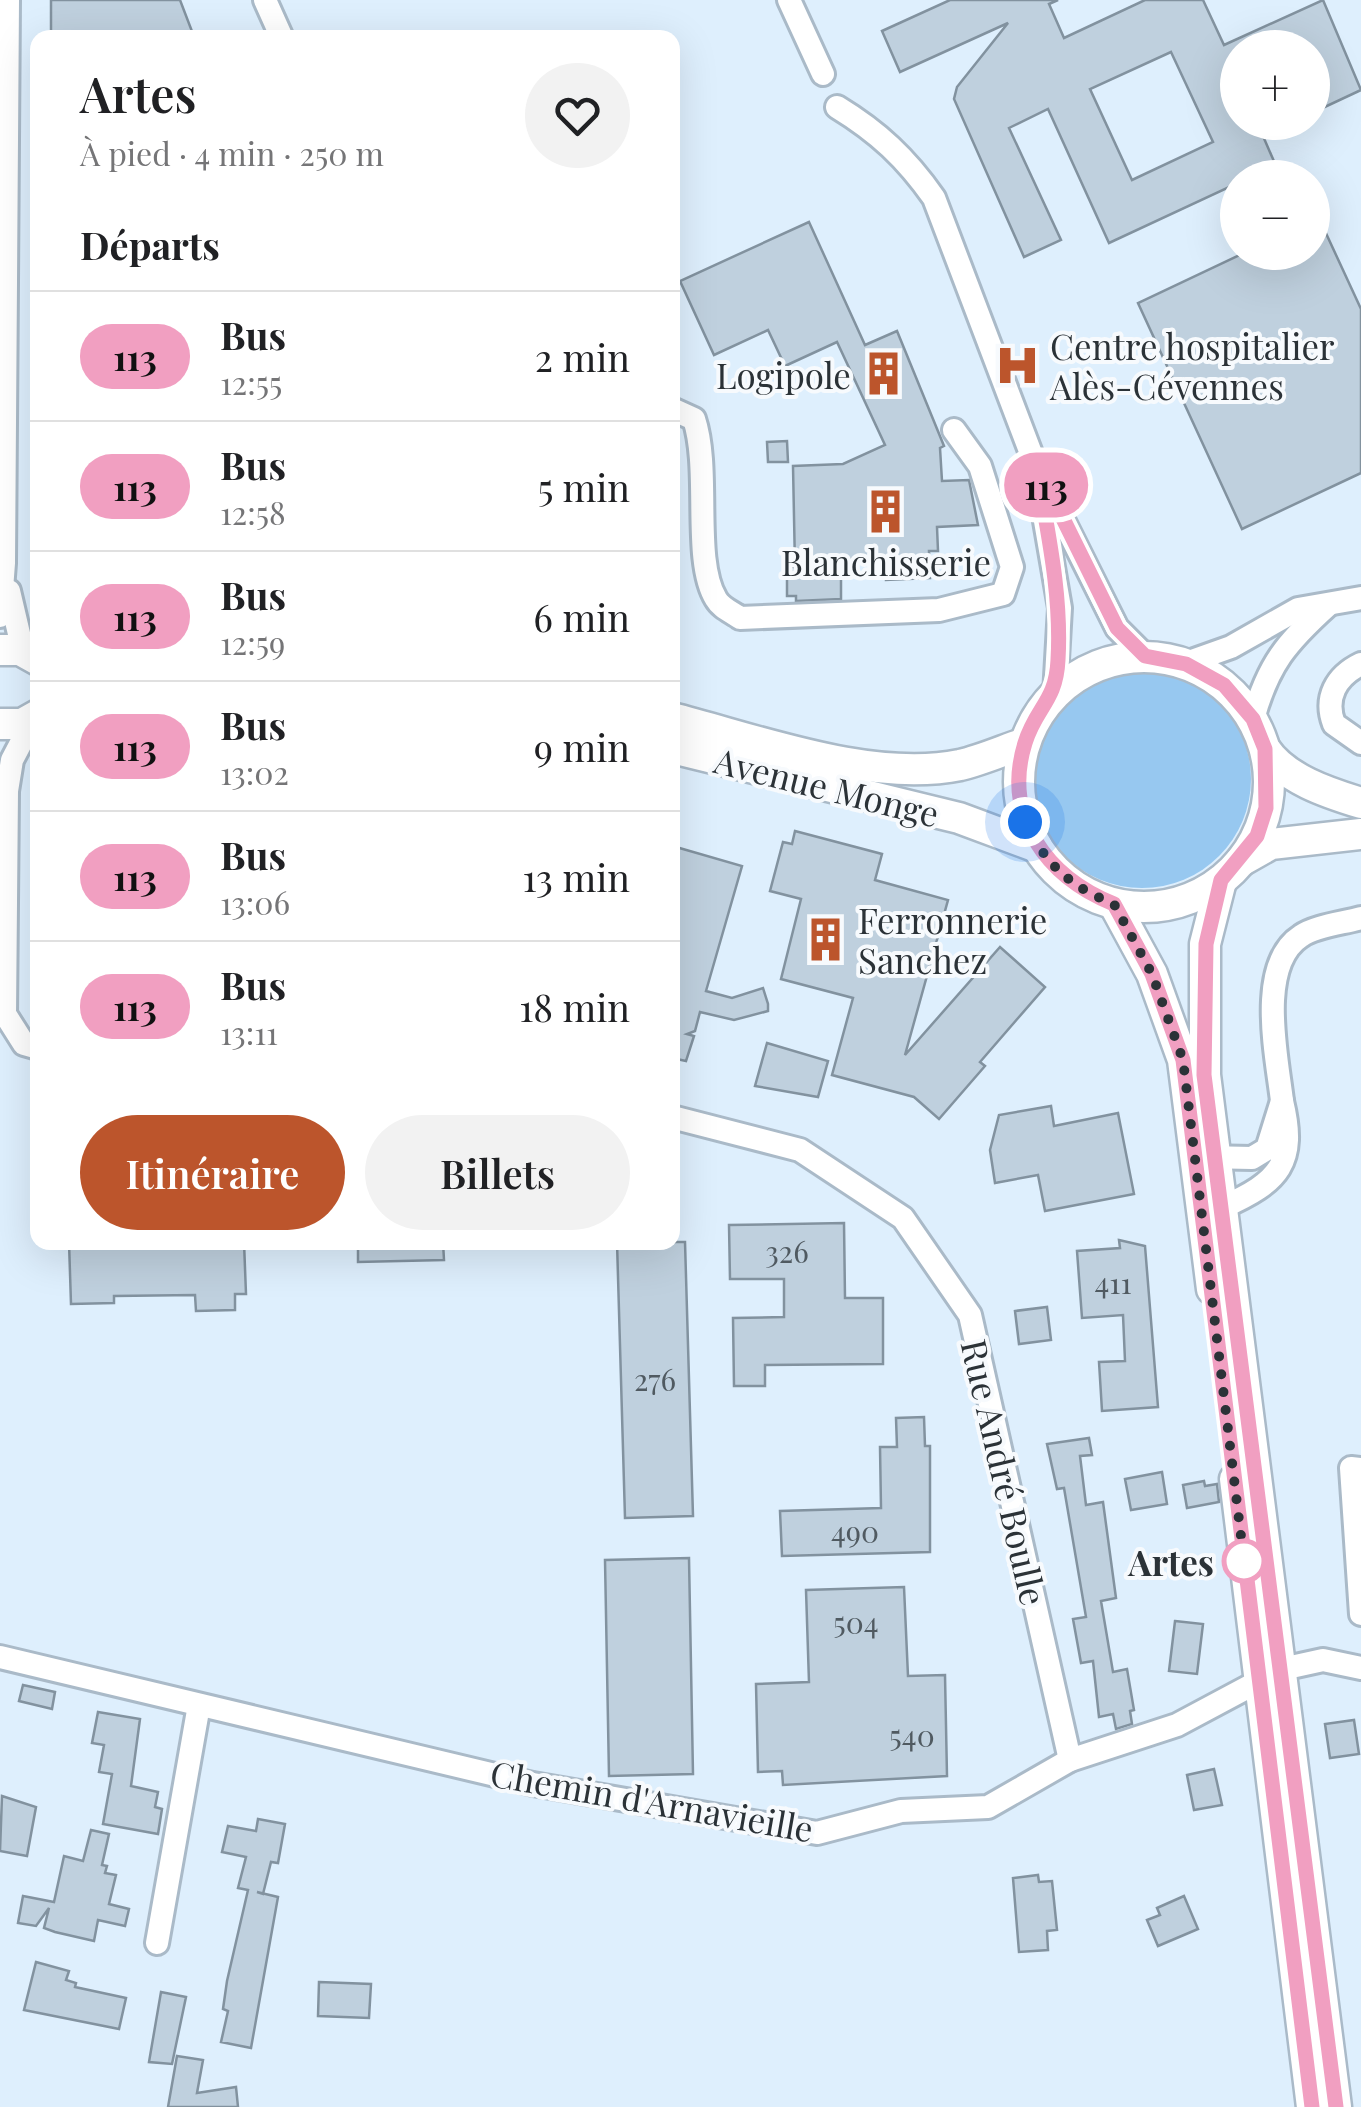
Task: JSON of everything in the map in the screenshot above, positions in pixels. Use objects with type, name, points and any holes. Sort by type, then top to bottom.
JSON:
[{"type":"main road","points":[[1361,803],[1323,791],[1273,760],[1253,719],[1224,685],[1186,664],[1145,656],[1112,660],[1082,673],[1055,694],[1025,743],[1020,796],[1037,847],[1057,872],[1084,892],[1114,904],[1152,907],[1188,899],[1271,844],[1361,834]]},
{"type":"main road","points":[[0,724],[30,720]]},
{"type":"main road","name":"Avenue Monge","points":[[680,720],[830,759],[898,767],[958,765],[1025,743]]},
{"type":"main road","points":[[1265,749],[1266,808],[1257,836],[1231,871],[1206,944],[1206,1157],[1224,1206],[1275,1680],[1312,2107]]},
{"type":"main road","name":"Avenue Monge","points":[[680,750],[959,818],[1037,847]]},
{"type":"main road","points":[[1114,904],[1152,974],[1183,1060],[1206,1157],[1336,2107]]},
{"type":"street","points":[[0,616],[4,563],[8,0]]},
{"type":"street","points":[[264,0],[278,30]]},
{"type":"street","points":[[789,0],[823,74]]},
{"type":"street","points":[[837,106],[875,130],[907,160],[934,198],[1036,464],[1117,628],[1145,656]]},
{"type":"street","points":[[680,413],[694,419],[702,443],[708,582],[718,604],[740,618],[939,610],[1002,594],[1012,567],[980,466],[954,430]]},
{"type":"street","points":[[1036,464],[1060,608],[1055,694]]},
{"type":"street","points":[[4,563],[23,655]]},
{"type":"street","points":[[1186,664],[1231,647],[1298,609],[1361,598]]},
{"type":"street","points":[[1253,719],[1264,680],[1288,641],[1328,605]]},
{"type":"street","points":[[1361,664],[1339,680],[1329,702],[1334,724],[1361,743]]},
{"type":"street","points":[[1361,674],[1347,688],[1343,702],[1348,718],[1361,727]]},
{"type":"street","points":[[30,728],[12,760],[7,791],[5,1014],[30,1045]]},
{"type":"street","points":[[0,757],[7,791]]},
{"type":"street","points":[[1224,1206],[1274,1180],[1286,1155],[1288,1124],[1272,1007],[1279,966],[1300,936],[1361,918]]},
{"type":"street","points":[[0,1054],[30,1046]]},
{"type":"street","points":[[1206,1157],[1252,1158],[1267,1149],[1282,1101]]},
{"type":"street","name":"Rue André Boulle","points":[[680,1119],[800,1150],[903,1218],[970,1315],[1070,1760]]},
{"type":"street","points":[[1361,1469],[1351,1468],[1361,1614]]},
{"type":"street","name":"Chemin d'Arnavieille","points":[[0,1657],[533,1784],[817,1834],[901,1811],[988,1807],[1070,1760],[1177,1725],[1323,1660],[1361,1668]]},
{"type":"street","points":[[158,1943],[200,1705]]},
{"type":"shaded area","points":[[1142,670],[1184,678],[1219,702],[1243,737],[1251,779],[1243,821],[1219,856],[1184,880],[1142,888],[1100,880],[1065,856],[1041,821],[1033,779],[1041,737],[1065,702],[1100,678]]},
{"type":"building","points":[[51,0],[180,0],[191,30],[51,30]]},
{"type":"building","points":[[950,0],[1058,0],[1049,4],[1064,38],[1145,0],[1203,0],[1220,36],[1220,140],[1265,140],[1273,160],[1220,160],[1220,191],[1109,243],[1048,109],[1009,128],[1061,240],[1024,257],[954,99],[957,87],[1008,23],[900,72],[882,31]],"holes":[[[1171,52],[1213,142],[1132,180],[1090,89]]]},
{"type":"building","points":[[1323,0],[1361,90],[1330,105],[1330,30],[1257,30]]},
{"type":"building","points":[[809,222],[865,345],[897,331],[944,446],[940,448],[942,481],[969,480],[978,525],[937,527],[938,551],[929,551],[930,578],[886,580],[886,559],[841,559],[841,599],[796,601],[796,596],[787,596],[787,567],[795,567],[793,466],[843,464],[885,445],[837,342],[785,366],[768,330],[714,355],[680,281]]},
{"type":"building","points":[[1330,242],[1361,309],[1361,473],[1242,529],[1138,303],[1220,264],[1220,270],[1330,270]]},
{"type":"building","points":[[787,441],[788,462],[768,462],[767,442]]},
{"type":"building","points":[[795,831],[882,854],[875,880],[948,900],[905,1055],[1000,947],[1045,987],[980,1062],[985,1066],[939,1119],[914,1097],[832,1075],[853,998],[781,979],[801,899],[770,891],[783,842],[792,844]]},
{"type":"building","points":[[680,848],[742,866],[706,991],[732,998],[763,988],[768,1004],[768,1011],[734,1020],[700,1012],[695,1031],[687,1034],[694,1036],[686,1061],[680,1060]]},
{"type":"building","points":[[767,1043],[828,1061],[818,1097],[755,1086]]},
{"type":"building","points":[[1051,1106],[1054,1126],[1118,1113],[1134,1194],[1045,1211],[1038,1175],[995,1183],[990,1150],[999,1115]]},
{"type":"building","points":[[844,1223],[845,1298],[883,1298],[883,1364],[765,1365],[765,1386],[734,1386],[733,1318],[784,1317],[784,1279],[730,1279],[729,1225]]},
{"type":"building","points":[[1119,1240],[1145,1246],[1158,1407],[1102,1411],[1099,1362],[1125,1361],[1123,1315],[1082,1318],[1077,1251],[1120,1248]]},
{"type":"building","points":[[680,1242],[685,1242],[693,1516],[625,1518],[617,1250],[680,1250]]},
{"type":"building","points":[[69,1250],[244,1250],[246,1294],[235,1294],[235,1310],[196,1311],[195,1295],[114,1296],[114,1303],[71,1304]]},
{"type":"building","points":[[358,1250],[443,1250],[444,1260],[358,1262]]},
{"type":"building","points":[[1047,1307],[1051,1340],[1019,1344],[1015,1311]]},
{"type":"building","points":[[924,1417],[925,1446],[930,1446],[930,1552],[782,1556],[780,1511],[881,1508],[880,1447],[897,1447],[896,1418]]},
{"type":"building","points":[[1089,1438],[1092,1455],[1080,1456],[1086,1505],[1103,1502],[1116,1598],[1101,1601],[1113,1672],[1127,1669],[1134,1710],[1130,1711],[1132,1724],[1116,1729],[1113,1714],[1099,1717],[1093,1661],[1081,1663],[1073,1619],[1086,1617],[1064,1488],[1057,1489],[1047,1444]]},
{"type":"building","points":[[1162,1472],[1167,1504],[1131,1510],[1125,1479]]},
{"type":"building","points":[[1204,1481],[1205,1486],[1217,1484],[1219,1502],[1187,1508],[1183,1485]]},
{"type":"building","points":[[689,1558],[693,1774],[609,1776],[605,1560]]},
{"type":"building","points":[[904,1587],[908,1676],[945,1675],[947,1776],[783,1785],[782,1771],[758,1772],[756,1684],[809,1682],[806,1590]]},
{"type":"building","points":[[1175,1621],[1203,1624],[1197,1674],[1169,1671]]},
{"type":"building","points":[[23,1685],[55,1692],[52,1709],[19,1701]]},
{"type":"building","points":[[98,1712],[140,1719],[131,1786],[158,1792],[155,1807],[162,1809],[158,1834],[103,1824],[112,1774],[99,1772],[104,1745],[92,1743]]},
{"type":"building","points":[[1354,1720],[1359,1754],[1330,1758],[1325,1724]]},
{"type":"building","points":[[1214,1769],[1222,1805],[1194,1810],[1187,1775]]},
{"type":"building","points":[[2,1796],[36,1807],[27,1856],[0,1851]]},
{"type":"building","points":[[258,1819],[285,1824],[278,1863],[271,1862],[263,1893],[278,1897],[251,2048],[221,2042],[228,2011],[223,2009],[227,1981],[248,1890],[238,1888],[246,1857],[222,1852],[228,1826],[256,1831]]},
{"type":"building","points":[[91,1830],[109,1834],[102,1865],[107,1866],[105,1873],[116,1875],[109,1904],[129,1909],[125,1926],[98,1920],[94,1941],[55,1932],[44,1928],[49,1908],[36,1926],[18,1923],[23,1896],[54,1902],[64,1856],[83,1861]]},
{"type":"building","points":[[1038,1875],[1039,1882],[1052,1881],[1057,1930],[1047,1931],[1048,1950],[1019,1952],[1013,1878]]},
{"type":"building","points":[[1184,1896],[1198,1929],[1158,1946],[1147,1920],[1160,1915],[1157,1908]]},
{"type":"building","points":[[36,1962],[69,1971],[66,1980],[76,1983],[75,1987],[126,1998],[119,2029],[24,2010]]},
{"type":"building","points":[[319,1982],[371,1984],[369,2018],[318,2016]]},
{"type":"building","points":[[161,1992],[186,1997],[172,2064],[149,2062]]},
{"type":"building","points":[[177,2056],[203,2060],[197,2093],[236,2087],[238,2107],[168,2107]]},
{"type":"bus line","name":"113","points":[[1312,2107],[1183,1060],[1152,974],[1114,904],[1084,892],[1057,872],[1037,847],[1025,822],[1020,796],[1025,743],[1032,725],[1055,694],[1058,662],[1060,608],[1036,464],[1117,628],[1145,656],[1186,664],[1224,685],[1253,719],[1265,749],[1269,778],[1266,808],[1257,836],[1241,861],[1221,880],[1212,909],[1203,999],[1204,1075],[1221,1184],[1242,1385],[1336,2107]]},
{"type":"place","name":"Centre hospitalier Alès-Cévennes","points":[[1017,365]]},
{"type":"place","name":"Logipole","points":[[884,374]]},
{"type":"place","name":"Blanchisserie","points":[[886,511]]},
{"type":"place","name":"Ferronnerie Sanchez","points":[[825,939]]},
{"type":"place","name":"Artes","points":[[1244,1561]]},
{"type":"route","points":[[1025,822],[1037,847],[1057,872],[1084,892],[1114,904],[1152,974],[1183,1060],[1244,1561]]}]
